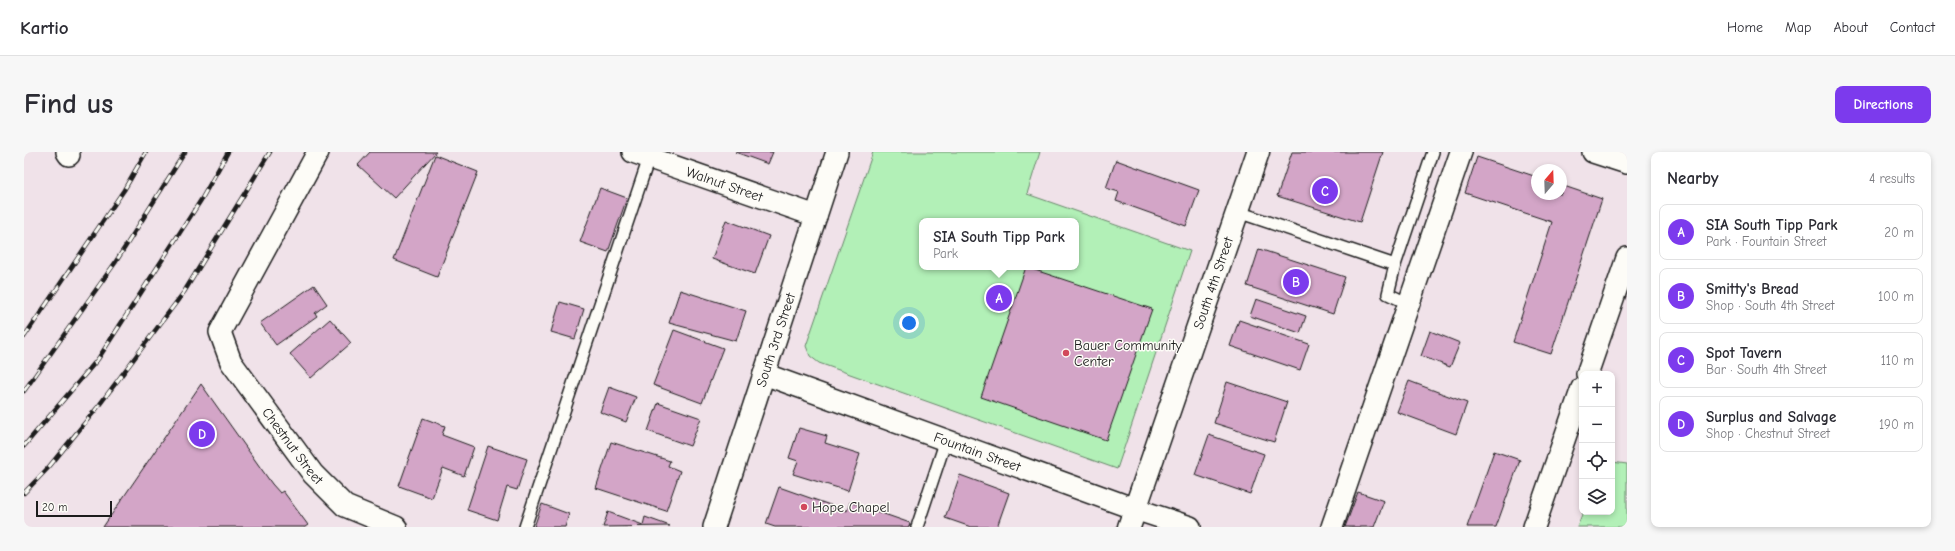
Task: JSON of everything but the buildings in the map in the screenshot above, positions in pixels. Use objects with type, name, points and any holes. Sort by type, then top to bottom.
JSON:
[{"type":"main road","name":"South 4th Street","points":[[1132,518],[1258,152]]},
{"type":"street","name":"Chestnut Street","points":[[318,152],[220,332],[231,362],[313,474],[345,506],[396,527]]},
{"type":"street","name":"South 3rd Street","points":[[714,527],[838,152]]},
{"type":"street","points":[[1332,527],[1461,152]]},
{"type":"street","points":[[1593,152],[1627,163]]},
{"type":"street","name":"Walnut Street","points":[[641,155],[816,216]]},
{"type":"street","points":[[1588,371],[1627,258]]},
{"type":"street","name":"Fountain Street","points":[[764,374],[946,440],[1132,518],[1190,527]]},
{"type":"street","points":[[1534,527],[1579,397]]},
{"type":"lane","points":[[1409,304],[1388,294],[1395,265],[1433,152]]},
{"type":"lane","points":[[526,527],[641,155]]},
{"type":"lane","points":[[1238,212],[1395,265]]},
{"type":"lane","points":[[917,527],[946,440]]},
{"type":"green space","points":[[873,152],[1040,152],[1027,194],[1190,251],[1117,469],[819,363],[810,356],[806,346]]},
{"type":"green space","points":[[1615,462],[1627,464],[1627,527],[1577,527],[1582,515],[1615,515]]},
{"type":"railway","points":[[24,337],[124,190],[146,152]]},
{"type":"railway","points":[[24,391],[115,263],[185,152]]},
{"type":"railway","points":[[24,446],[98,359],[201,200],[228,152]]},
{"type":"railway","points":[[24,493],[48,468],[97,408],[184,292],[270,152]]},
{"type":"place","name":"Spot Tavern","points":[[1325,191]]},
{"type":"place","name":"Smitty's Bread","points":[[1296,282]]},
{"type":"place","name":"SIA South Tipp Park","points":[[999,298]]},
{"type":"place","name":"Bauer Community Center","points":[[1066,353]]},
{"type":"place","name":"Surplus and Salvage","points":[[202,434]]},
{"type":"place","name":"Hope Chapel","points":[[804,507]]}]
